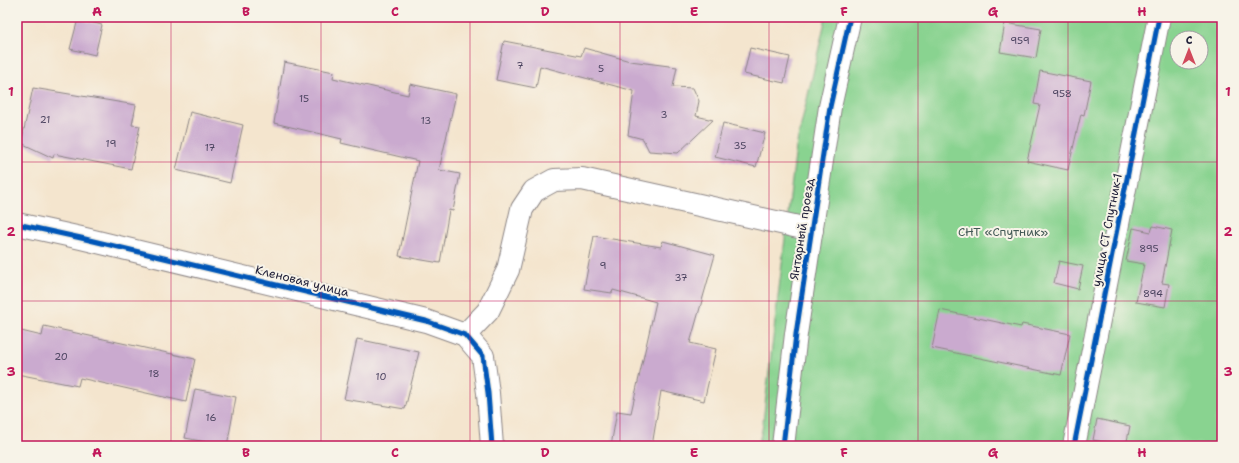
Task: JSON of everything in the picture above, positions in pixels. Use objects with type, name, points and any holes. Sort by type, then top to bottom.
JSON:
[{"type":"street","name":"Янтарный проезд","points":[[783,446],[796,334],[830,107],[846,41],[850,17]]},
{"type":"street","name":"улица СТ Спутник-1","points":[[1074,446],[1159,17]]},
{"type":"street","points":[[465,335],[488,311],[508,270],[522,209],[534,191],[554,180],[582,179],[812,230]]},
{"type":"street","name":"Кленовая улица","points":[[17,224],[426,321],[465,335],[483,356],[488,393],[492,446]]},
{"type":"green space","name":"СНТ «Спутник»","points":[[826,17],[1222,17],[1222,446],[758,446],[762,430],[796,147]]},
{"type":"building","points":[[78,19],[102,25],[95,55],[70,49]]},
{"type":"building","points":[[1005,23],[1041,29],[1036,58],[1000,52]]},
{"type":"building","points":[[504,41],[581,56],[584,48],[630,61],[677,67],[673,87],[693,88],[699,101],[696,116],[713,120],[678,153],[649,151],[643,139],[628,135],[634,91],[540,66],[536,88],[496,80]]},
{"type":"building","points":[[750,48],[790,57],[784,83],[744,74]]},
{"type":"building","points":[[284,62],[334,72],[333,78],[408,95],[410,84],[456,94],[439,170],[460,174],[453,211],[449,210],[440,263],[399,256],[418,161],[341,143],[342,139],[274,123]]},
{"type":"building","points":[[1040,71],[1091,81],[1084,115],[1081,114],[1068,170],[1027,161],[1040,105],[1034,104]]},
{"type":"building","points":[[33,88],[136,105],[132,125],[140,126],[131,169],[54,154],[53,158],[21,143]]},
{"type":"building","points":[[190,112],[243,125],[230,183],[176,170]]},
{"type":"building","points":[[723,123],[765,133],[756,167],[715,157]]},
{"type":"building","points":[[1153,226],[1172,230],[1162,283],[1169,284],[1165,307],[1136,302],[1144,264],[1126,261],[1133,228],[1151,232]]},
{"type":"building","points":[[594,236],[661,247],[663,241],[715,255],[690,343],[716,349],[704,401],[661,391],[652,446],[611,446],[617,411],[631,413],[656,302],[613,290],[612,293],[584,289]]},
{"type":"building","points":[[1059,261],[1083,266],[1078,289],[1054,283]]},
{"type":"building","points":[[940,310],[1021,327],[1022,324],[1070,334],[1061,375],[932,348]]},
{"type":"building","points":[[44,326],[195,359],[186,402],[80,378],[78,386],[17,374],[17,330],[42,336]]},
{"type":"building","points":[[357,339],[419,352],[405,409],[344,399]]},
{"type":"building","points":[[195,389],[236,397],[227,446],[185,438]]},
{"type":"building","points":[[1097,419],[1130,426],[1126,446],[1093,440]]},
{"type":"cycle path","points":[[783,446],[796,334],[830,107],[850,17]]},
{"type":"cycle path","points":[[1074,446],[1159,17]]},
{"type":"cycle path","points":[[17,224],[426,321],[465,335],[483,356],[488,393],[492,446]]}]
